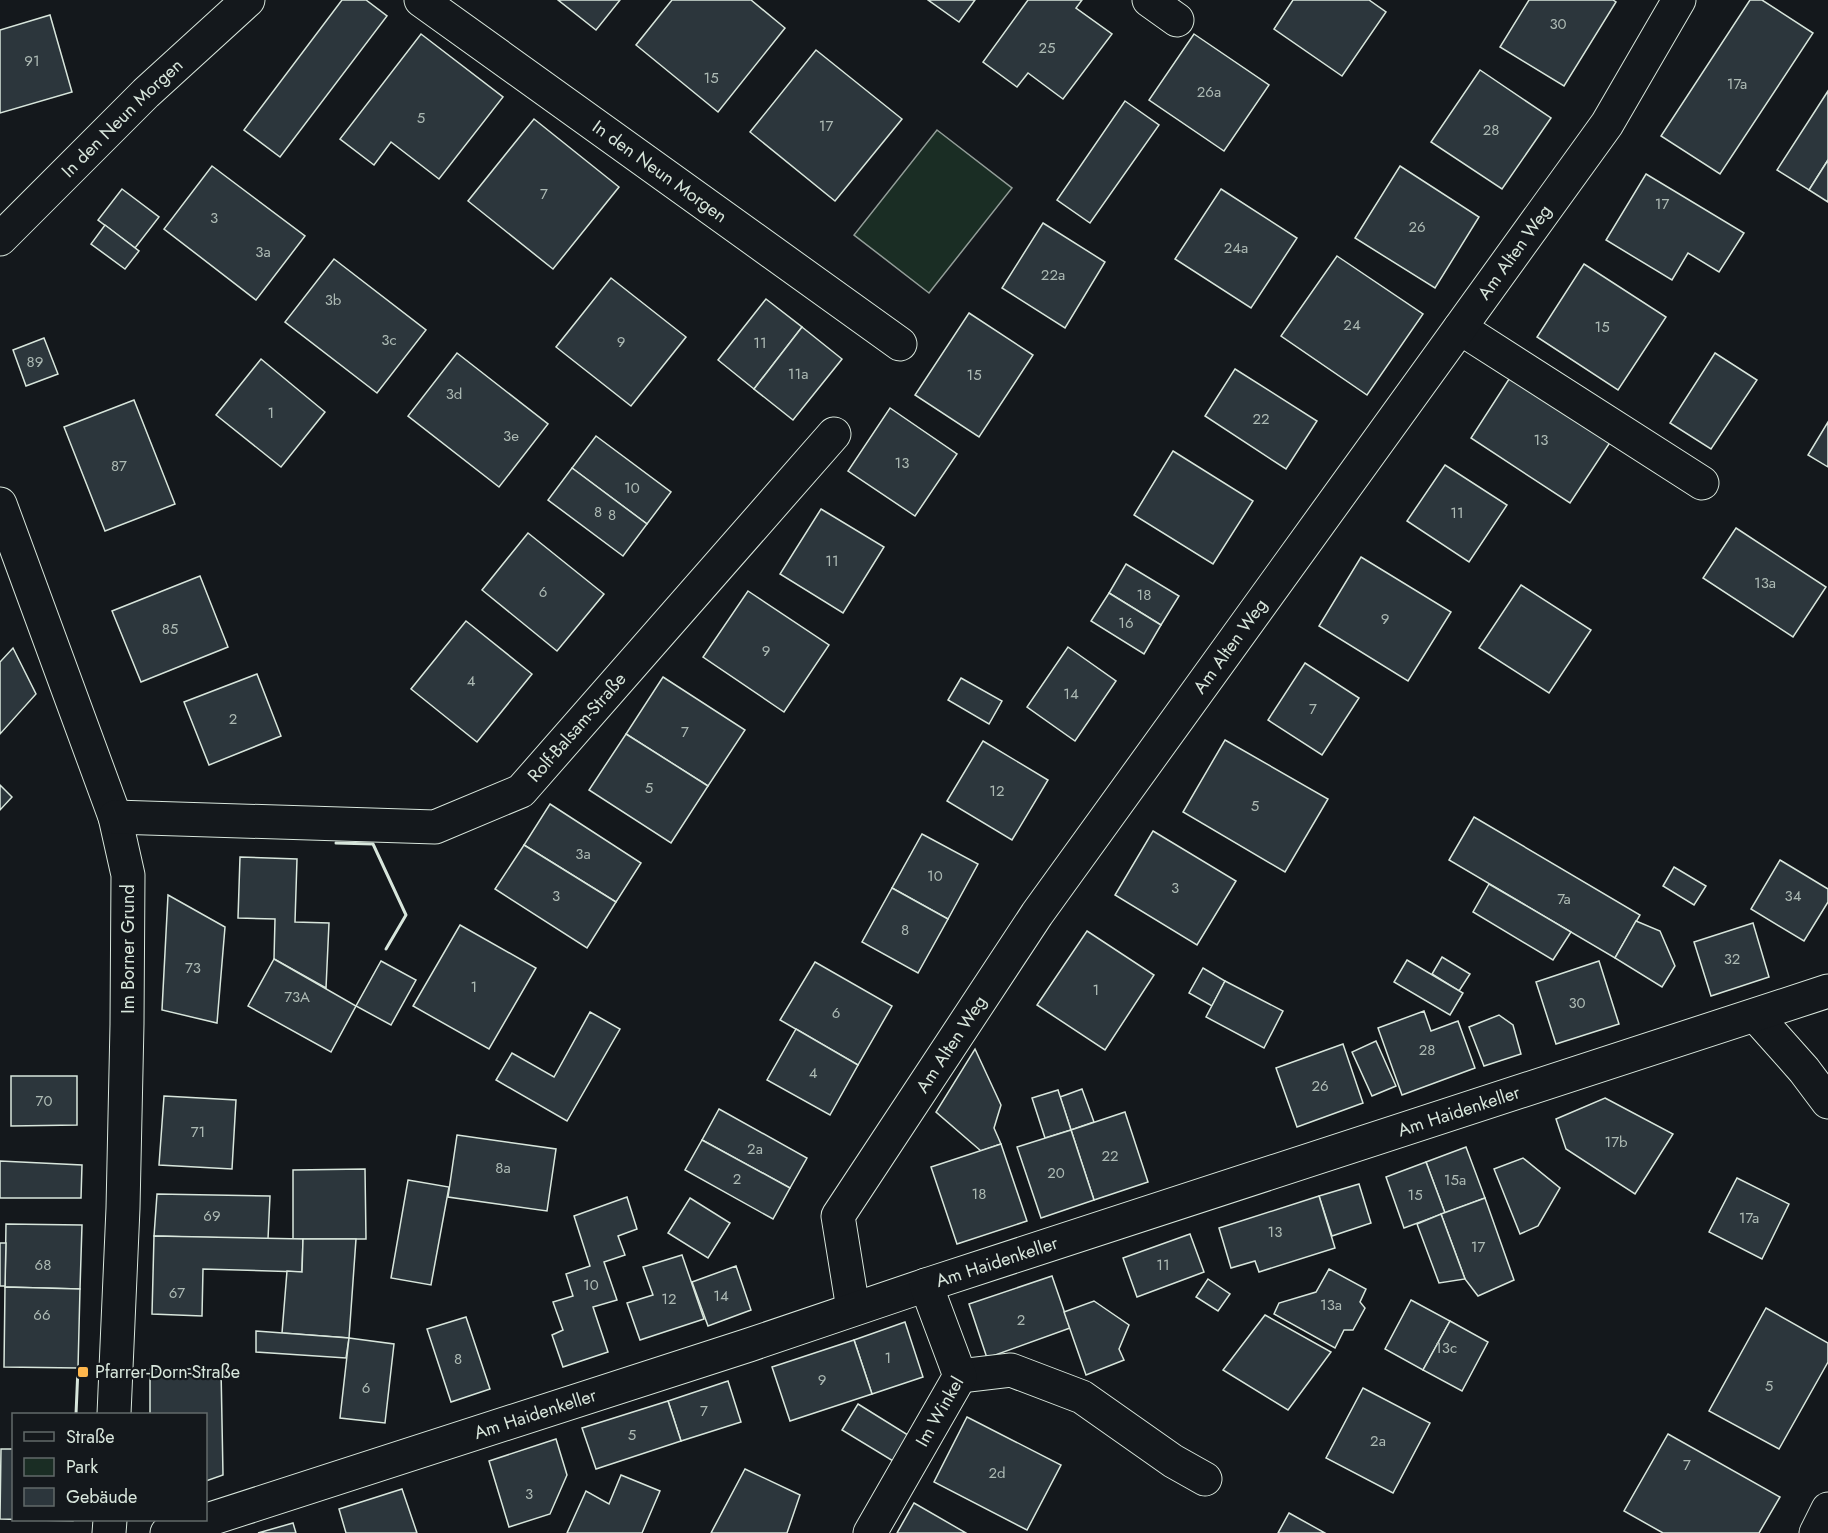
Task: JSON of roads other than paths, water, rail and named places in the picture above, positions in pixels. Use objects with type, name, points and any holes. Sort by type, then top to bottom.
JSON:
[{"type":"street","name":"In den Neun Morgen","points":[[0,238],[146,93],[248,0]]},
{"type":"street","name":"In den Neun Morgen","points":[[421,0],[900,344]]},
{"type":"street","points":[[1149,0],[1177,20]]},
{"type":"street","name":"Am Alten Weg","points":[[853,1310],[838,1216],[1037,914],[1607,124],[1679,0]]},
{"type":"street","points":[[1460,328],[1702,483]]},
{"type":"street","name":"Rolf-Balsam-Straße","points":[[115,817],[435,827],[521,791],[834,434]]},
{"type":"street","name":"Im Borner Grund","points":[[0,504],[115,817],[128,875],[126,1093],[114,1413]]},
{"type":"street","name":"Am Haidenkeller","points":[[207,1520],[1828,991]]},
{"type":"street","points":[[1756,1016],[1804,1070],[1828,1102]]},
{"type":"street","name":"Im Winkel","points":[[870,1533],[960,1376],[926,1285]]},
{"type":"street","points":[[960,1376],[1011,1370],[1082,1397],[1173,1461],[1205,1479]]},
{"type":"street","points":[[1816,1533],[1828,1509]]},
{"type":"street","name":"Am Haidenkeller","points":[[167,1533],[204,1521]]},
{"type":"place","name":"Pfarrer-Dorn-Straße","points":[[83,1372]]}]
